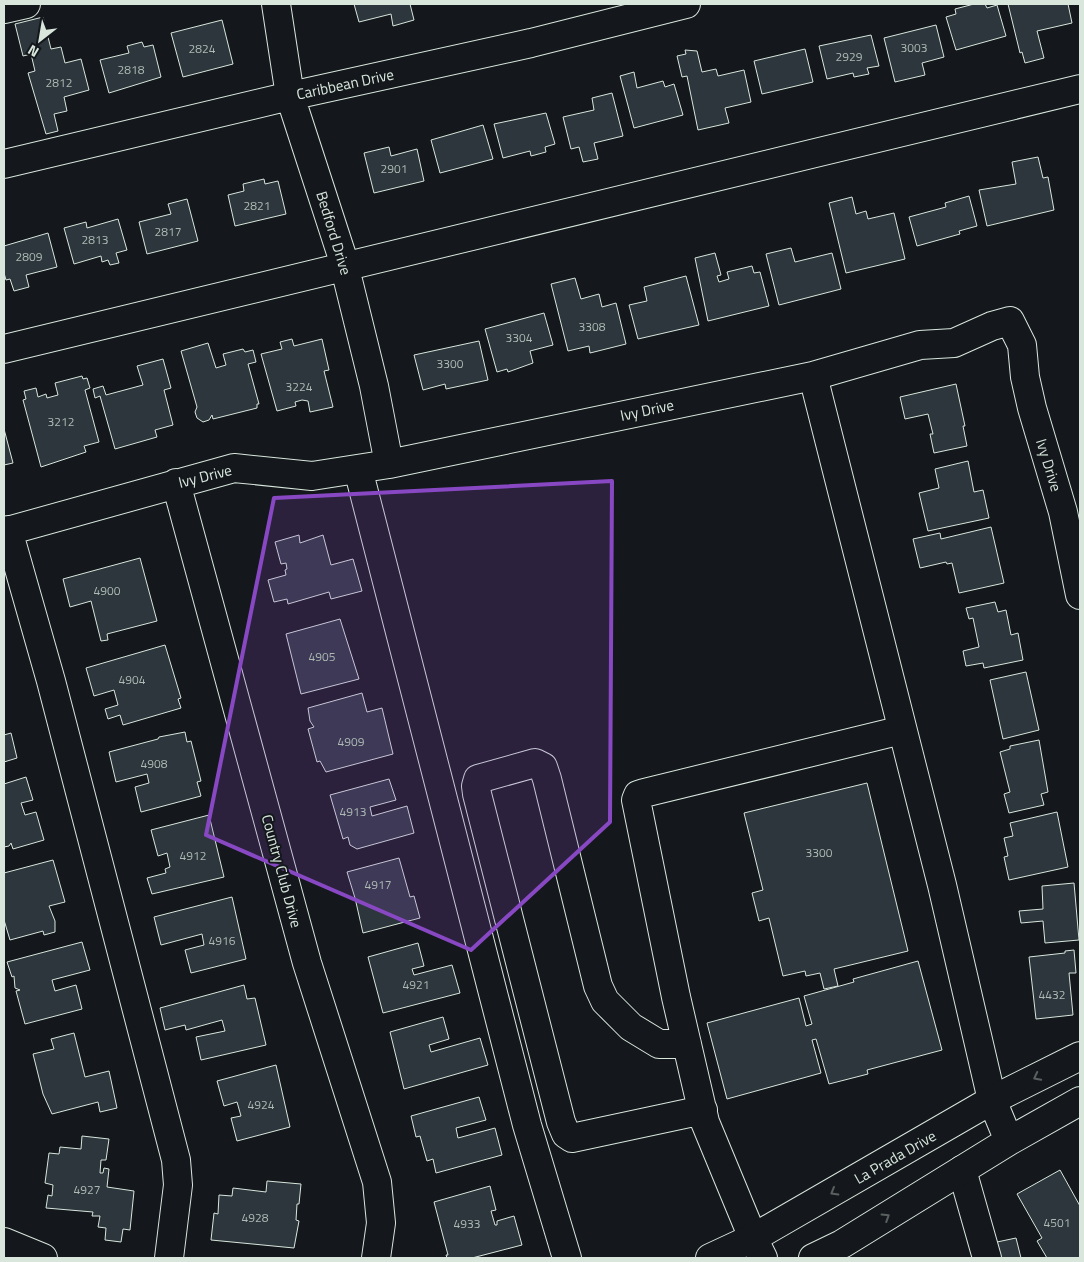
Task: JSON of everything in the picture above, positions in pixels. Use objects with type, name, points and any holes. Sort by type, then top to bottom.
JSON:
[{"type":"street","points":[[4,9],[26,4]]},
{"type":"street","name":"Bedford Drive","points":[[276,4],[290,96],[345,266],[374,386],[389,464]]},
{"type":"street","name":"Caribbean Drive","points":[[4,164],[290,96],[530,43],[640,9],[686,4]]},
{"type":"street","points":[[4,349],[1080,89]]},
{"type":"street","name":"Ivy Drive","points":[[6,531],[234,468],[312,476],[389,464],[813,376],[920,345],[954,343],[992,326],[1010,321],[1022,345],[1025,377],[1032,408],[1063,512],[1080,595]]},
{"type":"street","points":[[813,376],[942,885],[992,1100],[1009,1141]]},
{"type":"street","points":[[358,469],[528,1125],[567,1258]]},
{"type":"street","name":"Country Club Drive","points":[[176,483],[307,964],[377,1182],[381,1223],[376,1258]]},
{"type":"street","points":[[6,531],[54,691],[176,1160],[178,1185],[170,1258]]},
{"type":"street","points":[[758,1248],[706,1122],[676,997],[636,800],[638,795],[902,730]]},
{"type":"street","points":[[687,1044],[659,1044],[632,1027],[605,1001],[598,986],[547,779],[542,767],[535,763],[478,779],[476,786],[477,794],[561,1122],[566,1134],[572,1138],[703,1110]]},
{"type":"street","name":"La Prada Drive","points":[[710,1258],[758,1248],[992,1100],[1080,1056]]},
{"type":"street","points":[[814,1258],[842,1244],[1009,1141],[1080,1101]]},
{"type":"street","points":[[962,1170],[987,1258]]},
{"type":"street","points":[[4,1242],[43,1258]]},
{"type":"highlighted area","points":[[612,481],[610,822],[471,950],[206,835],[274,498]]},
{"type":"building","points":[[354,4],[410,4],[414,20],[393,26],[391,14],[359,22]]},
{"type":"building","points":[[974,4],[985,4],[987,8],[997,5],[1006,36],[956,50],[946,17],[956,14],[955,9]]},
{"type":"building","points":[[1008,4],[1068,4],[1072,23],[1037,31],[1044,58],[1025,63],[1022,52],[1020,53]]},
{"type":"building","points":[[43,17],[51,49],[61,47],[65,63],[81,59],[89,90],[64,97],[67,111],[54,114],[58,131],[46,134],[28,73],[35,71],[31,54],[23,56],[15,24]]},
{"type":"building","points":[[222,20],[233,64],[183,77],[171,33]]},
{"type":"building","points":[[936,25],[944,57],[922,63],[925,75],[895,82],[884,38]]},
{"type":"building","points":[[871,35],[879,66],[867,68],[869,74],[854,77],[853,73],[827,79],[819,46]]},
{"type":"building","points":[[142,42],[144,47],[153,45],[161,77],[109,93],[100,60],[129,53],[127,46]]},
{"type":"building","points":[[805,49],[813,82],[762,94],[754,61]]},
{"type":"building","points":[[685,50],[697,51],[702,72],[716,69],[718,76],[744,70],[751,102],[725,108],[729,123],[698,130],[687,76],[682,77],[677,56],[686,54]]},
{"type":"building","points":[[634,72],[637,88],[663,81],[665,87],[674,84],[683,115],[634,128],[620,76]]},
{"type":"building","points":[[612,93],[623,136],[594,143],[598,159],[583,162],[579,147],[571,149],[563,117],[594,110],[592,98]]},
{"type":"building","points":[[546,113],[555,144],[545,147],[546,152],[531,156],[530,151],[503,158],[494,124]]},
{"type":"building","points":[[483,125],[493,159],[440,173],[431,140]]},
{"type":"building","points":[[389,147],[391,156],[417,149],[424,181],[374,193],[364,153]]},
{"type":"building","points":[[1038,157],[1043,178],[1048,177],[1054,210],[987,226],[979,190],[1016,184],[1012,162]]},
{"type":"building","points":[[264,179],[265,184],[278,181],[286,214],[235,226],[228,195],[244,191],[243,184]]},
{"type":"building","points":[[969,196],[977,226],[959,231],[960,234],[917,246],[909,217],[946,207],[945,203]]},
{"type":"building","points":[[852,197],[856,214],[866,211],[868,219],[894,213],[905,259],[846,273],[829,203]]},
{"type":"building","points":[[187,199],[198,241],[147,254],[139,222],[171,214],[168,204]]},
{"type":"building","points":[[118,219],[127,250],[116,253],[119,263],[110,265],[108,260],[102,262],[101,256],[74,264],[64,228],[86,222],[87,228]]},
{"type":"building","points":[[48,233],[57,267],[26,275],[29,287],[14,291],[10,279],[6,280],[4,273],[4,246]]},
{"type":"building","points":[[791,248],[795,262],[832,253],[841,289],[779,305],[766,254]]},
{"type":"building","points":[[715,253],[721,275],[717,276],[719,282],[729,279],[727,272],[752,266],[754,273],[760,272],[769,306],[708,321],[695,258]]},
{"type":"building","points":[[686,276],[699,325],[638,339],[629,305],[647,301],[644,287]]},
{"type":"building","points":[[575,278],[581,299],[599,294],[602,307],[616,303],[626,344],[590,353],[589,346],[568,351],[551,284]]},
{"type":"building","points":[[544,313],[553,345],[530,351],[533,363],[508,372],[507,369],[497,372],[485,329]]},
{"type":"building","points":[[292,339],[294,346],[322,339],[329,370],[324,371],[333,407],[310,412],[308,401],[302,400],[295,402],[296,406],[277,411],[261,354],[282,349],[280,342]]},
{"type":"building","points":[[479,341],[488,380],[446,389],[445,384],[423,390],[414,355]]},
{"type":"building","points":[[208,343],[216,368],[226,365],[223,354],[243,349],[245,352],[253,350],[256,362],[248,364],[259,404],[257,404],[257,408],[213,419],[212,415],[209,420],[203,422],[197,418],[195,412],[197,407],[181,351]]},
{"type":"building","points":[[163,359],[171,388],[164,390],[173,425],[155,430],[157,437],[115,449],[100,396],[95,398],[93,389],[103,386],[106,395],[143,385],[137,366]]},
{"type":"building","points":[[82,376],[83,379],[87,378],[90,388],[85,390],[99,442],[84,446],[86,452],[41,467],[23,400],[26,399],[24,391],[36,388],[38,397],[46,394],[47,398],[58,395],[55,383]]},
{"type":"building","points":[[956,384],[965,426],[963,426],[967,446],[934,453],[930,434],[933,434],[928,414],[905,419],[900,397]]},
{"type":"building","points":[[4,429],[13,463],[4,465]]},
{"type":"building","points":[[968,461],[974,492],[983,490],[989,518],[928,531],[919,493],[939,488],[935,469]]},
{"type":"building","points":[[991,527],[1004,583],[959,593],[952,563],[947,564],[946,562],[920,568],[913,539],[940,533],[941,539]]},
{"type":"building","points":[[299,535],[300,543],[323,535],[331,565],[353,559],[362,591],[331,599],[329,592],[288,604],[287,599],[274,602],[268,580],[286,575],[285,570],[287,569],[286,563],[281,564],[275,542]]},
{"type":"building","points":[[140,558],[157,621],[107,634],[108,640],[101,641],[91,601],[70,607],[63,579]]},
{"type":"building","points":[[995,602],[998,612],[1006,610],[1011,635],[1018,633],[1023,660],[984,668],[983,663],[966,666],[963,651],[979,647],[973,618],[969,619],[966,608]]},
{"type":"building","points":[[340,619],[359,679],[301,694],[286,634]]},
{"type":"building","points":[[165,645],[181,698],[178,699],[181,708],[123,725],[120,715],[108,719],[105,709],[118,705],[114,690],[94,696],[86,668]]},
{"type":"building","points":[[1026,672],[1039,730],[1003,739],[990,680]]},
{"type":"building","points":[[362,693],[367,712],[382,708],[393,754],[326,772],[320,761],[317,762],[308,729],[314,727],[310,721],[308,708]]},
{"type":"building","points":[[185,732],[187,742],[191,741],[201,781],[197,782],[201,796],[141,812],[135,787],[149,783],[147,774],[116,782],[109,752],[158,739],[159,737]]},
{"type":"building","points":[[11,733],[17,758],[4,762],[4,735]]},
{"type":"building","points":[[1039,740],[1048,792],[1041,794],[1044,805],[1009,813],[1004,794],[1010,792],[1000,752],[1010,749],[1010,746]]},
{"type":"building","points":[[26,777],[33,800],[21,803],[25,815],[36,812],[44,840],[13,849],[11,843],[9,846],[4,847],[4,784]]},
{"type":"building","points":[[389,779],[396,800],[370,807],[372,816],[407,806],[414,833],[357,849],[350,845],[348,837],[343,839],[330,795]]},
{"type":"building","points":[[867,783],[908,951],[834,969],[838,986],[824,989],[820,973],[806,976],[805,971],[783,976],[769,918],[759,921],[752,893],[763,890],[744,813]]},
{"type":"building","points":[[1057,812],[1068,867],[1009,880],[1004,857],[1008,856],[1004,838],[1013,836],[1010,823]]},
{"type":"building","points":[[209,815],[224,877],[152,894],[147,878],[166,873],[165,869],[170,867],[167,853],[158,856],[151,830]]},
{"type":"building","points":[[399,858],[410,897],[414,896],[420,918],[363,933],[347,872]]},
{"type":"building","points":[[53,860],[65,902],[49,906],[55,921],[55,932],[44,935],[43,931],[10,940],[4,920],[4,873]]},
{"type":"building","points":[[1074,883],[1079,940],[1045,943],[1043,921],[1021,923],[1019,911],[1043,909],[1042,886]]},
{"type":"building","points":[[232,897],[246,959],[191,973],[185,950],[204,945],[202,934],[161,945],[154,917]]},
{"type":"building","points":[[82,942],[90,970],[52,980],[55,991],[76,985],[82,1009],[25,1024],[16,991],[20,990],[15,988],[14,976],[12,977],[7,962]]},
{"type":"building","points":[[418,943],[424,966],[412,969],[414,975],[452,965],[460,993],[383,1013],[368,957]]},
{"type":"building","points":[[1074,950],[1076,973],[1069,973],[1073,1015],[1036,1019],[1029,957],[1065,953],[1065,951]]},
{"type":"building","points":[[918,961],[942,1050],[867,1070],[868,1074],[829,1084],[816,1039],[812,1040],[821,1073],[727,1099],[707,1023],[799,998],[806,1026],[812,1024],[804,996],[854,982],[853,979]]},
{"type":"building","points":[[244,985],[247,999],[255,998],[266,1045],[201,1060],[196,1037],[225,1031],[222,1020],[186,1030],[185,1025],[165,1030],[160,1008]]},
{"type":"building","points":[[443,1017],[449,1039],[429,1045],[431,1052],[480,1038],[488,1065],[404,1089],[390,1032]]},
{"type":"building","points":[[74,1033],[85,1077],[109,1071],[117,1108],[100,1112],[98,1102],[52,1114],[43,1094],[33,1054],[54,1049],[51,1039]]},
{"type":"building","points":[[276,1065],[290,1127],[237,1141],[231,1118],[241,1116],[237,1102],[224,1106],[217,1081]]},
{"type":"building","points":[[479,1097],[486,1120],[456,1128],[458,1138],[495,1128],[502,1155],[436,1173],[433,1159],[427,1161],[420,1136],[416,1137],[411,1116]]},
{"type":"building","points":[[82,1136],[109,1139],[106,1160],[101,1160],[100,1173],[103,1173],[104,1168],[109,1169],[107,1187],[134,1191],[130,1230],[123,1229],[121,1242],[105,1240],[106,1228],[98,1227],[100,1216],[92,1216],[93,1212],[46,1208],[48,1195],[52,1196],[53,1185],[45,1183],[49,1153],[59,1154],[60,1147],[81,1149]]},
{"type":"building","points":[[1060,1170],[1080,1206],[1080,1258],[1047,1258],[1037,1241],[1042,1238],[1017,1194]]},
{"type":"building","points":[[267,1181],[301,1184],[296,1220],[299,1221],[294,1248],[211,1240],[214,1213],[218,1214],[219,1195],[232,1196],[233,1188],[266,1192]]},
{"type":"building","points":[[490,1186],[496,1210],[491,1211],[495,1225],[497,1225],[497,1221],[514,1216],[522,1245],[472,1258],[447,1258],[446,1255],[448,1255],[434,1202]]},
{"type":"building","points":[[1016,1238],[1021,1258],[1001,1258],[997,1242]]}]
